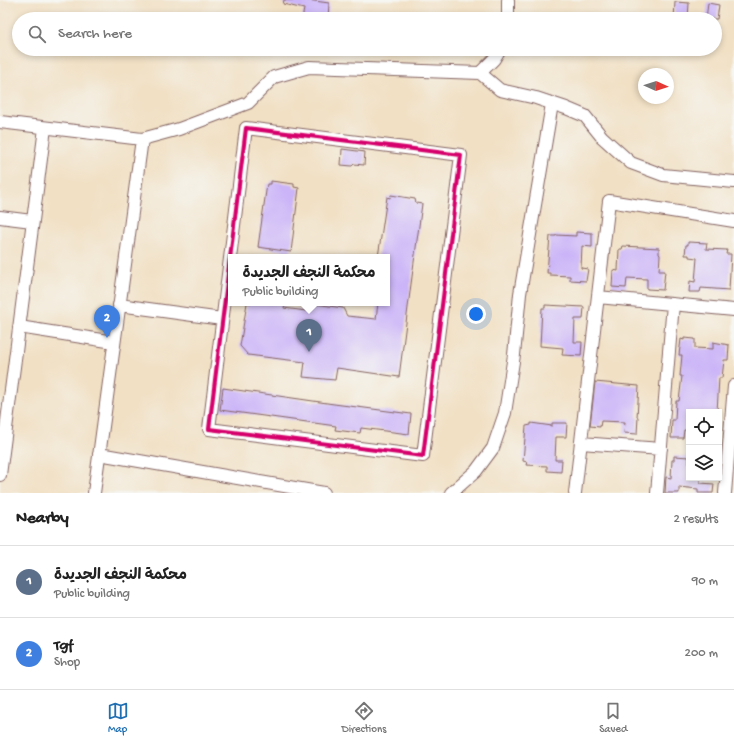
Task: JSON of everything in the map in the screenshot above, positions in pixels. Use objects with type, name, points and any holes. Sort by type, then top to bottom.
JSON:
[{"type":"street","points":[[508,0],[508,12]]},
{"type":"street","points":[[480,73],[496,56]]},
{"type":"street","points":[[0,122],[142,139],[179,129],[248,103],[274,77],[309,67],[480,73],[500,90],[552,104],[585,116],[602,136],[631,163],[663,175],[734,182]]},
{"type":"street","points":[[451,493],[476,470],[493,448],[505,413],[514,355],[520,294],[552,104]]},
{"type":"street","points":[[0,475],[1,455],[45,128]]},
{"type":"street","points":[[228,271],[209,429],[423,456],[461,155],[246,128],[230,254]]},
{"type":"street","points":[[94,493],[142,139]]},
{"type":"street","points":[[575,493],[609,201],[734,221]]},
{"type":"street","points":[[0,217],[32,221]]},
{"type":"street","points":[[598,297],[734,310]]},
{"type":"street","points":[[657,493],[672,304]]},
{"type":"street","points":[[119,305],[222,319]]},
{"type":"street","points":[[19,327],[114,342]]},
{"type":"street","points":[[725,493],[734,386]]},
{"type":"street","points":[[581,444],[661,449]]},
{"type":"street","points":[[99,454],[324,493]]},
{"type":"building","points":[[284,0],[307,0],[329,3],[328,12],[303,12],[304,9],[283,4]]},
{"type":"building","points":[[675,2],[689,3],[688,12],[674,12]]},
{"type":"building","points":[[708,3],[719,5],[718,12],[707,12]]},
{"type":"building","points":[[342,149],[365,152],[364,165],[341,165]]},
{"type":"building","points":[[271,181],[294,184],[294,187],[299,188],[291,252],[258,247],[267,184],[271,184]]},
{"type":"building","points":[[391,195],[415,199],[416,203],[422,204],[399,377],[337,368],[335,380],[303,377],[305,362],[248,355],[240,346],[247,306],[284,306],[284,308],[306,311],[312,306],[329,306],[343,308],[347,316],[376,319],[378,306],[390,306],[390,254],[378,254],[387,197],[390,198]]},
{"type":"building","points":[[576,232],[592,233],[592,247],[582,246],[581,268],[588,269],[586,281],[570,280],[570,276],[550,275],[550,273],[547,273],[550,236],[576,236]]},
{"type":"building","points":[[688,242],[707,243],[706,249],[727,250],[726,254],[731,254],[729,290],[701,288],[700,292],[689,292],[690,281],[695,282],[697,258],[685,255],[686,245],[688,245]]},
{"type":"building","points":[[623,246],[659,248],[659,271],[665,271],[663,290],[647,289],[647,279],[627,278],[626,288],[612,287],[613,270],[618,271],[619,249],[622,249]]},
{"type":"building","points":[[545,305],[584,307],[583,319],[575,319],[574,342],[582,342],[581,356],[562,355],[563,348],[540,346],[542,308],[545,308]]},
{"type":"building","points":[[684,338],[695,339],[695,348],[713,349],[713,342],[729,345],[728,360],[724,360],[722,378],[719,378],[717,409],[686,409],[686,430],[684,430],[683,438],[671,438],[672,420],[675,420],[676,401],[679,401],[682,376],[680,376],[682,355],[679,355],[681,339],[684,340]]},
{"type":"building","points":[[595,382],[639,386],[637,434],[624,433],[625,422],[601,421],[600,427],[590,426]]},
{"type":"building","points":[[223,388],[411,414],[409,434],[361,428],[360,433],[335,430],[336,426],[220,410]]},
{"type":"building","points":[[531,423],[552,426],[552,423],[567,423],[566,437],[556,437],[555,460],[562,460],[561,472],[547,471],[547,466],[526,465],[527,462],[523,461],[526,426],[531,425]]},
{"type":"building","points":[[674,456],[686,457],[686,481],[700,481],[700,483],[714,484],[713,493],[698,493],[698,489],[679,487],[679,493],[665,493],[666,477],[671,478],[672,460],[674,460]]},
{"type":"cycle path","points":[[228,274],[209,429],[423,456],[461,155],[246,128]]},
{"type":"cycle path","points":[[231,254],[246,128]]},
{"type":"place","name":"Tgf","points":[[107,338]]},
{"type":"place","name":"محكمة النجف الجديدة","points":[[309,352]]}]
